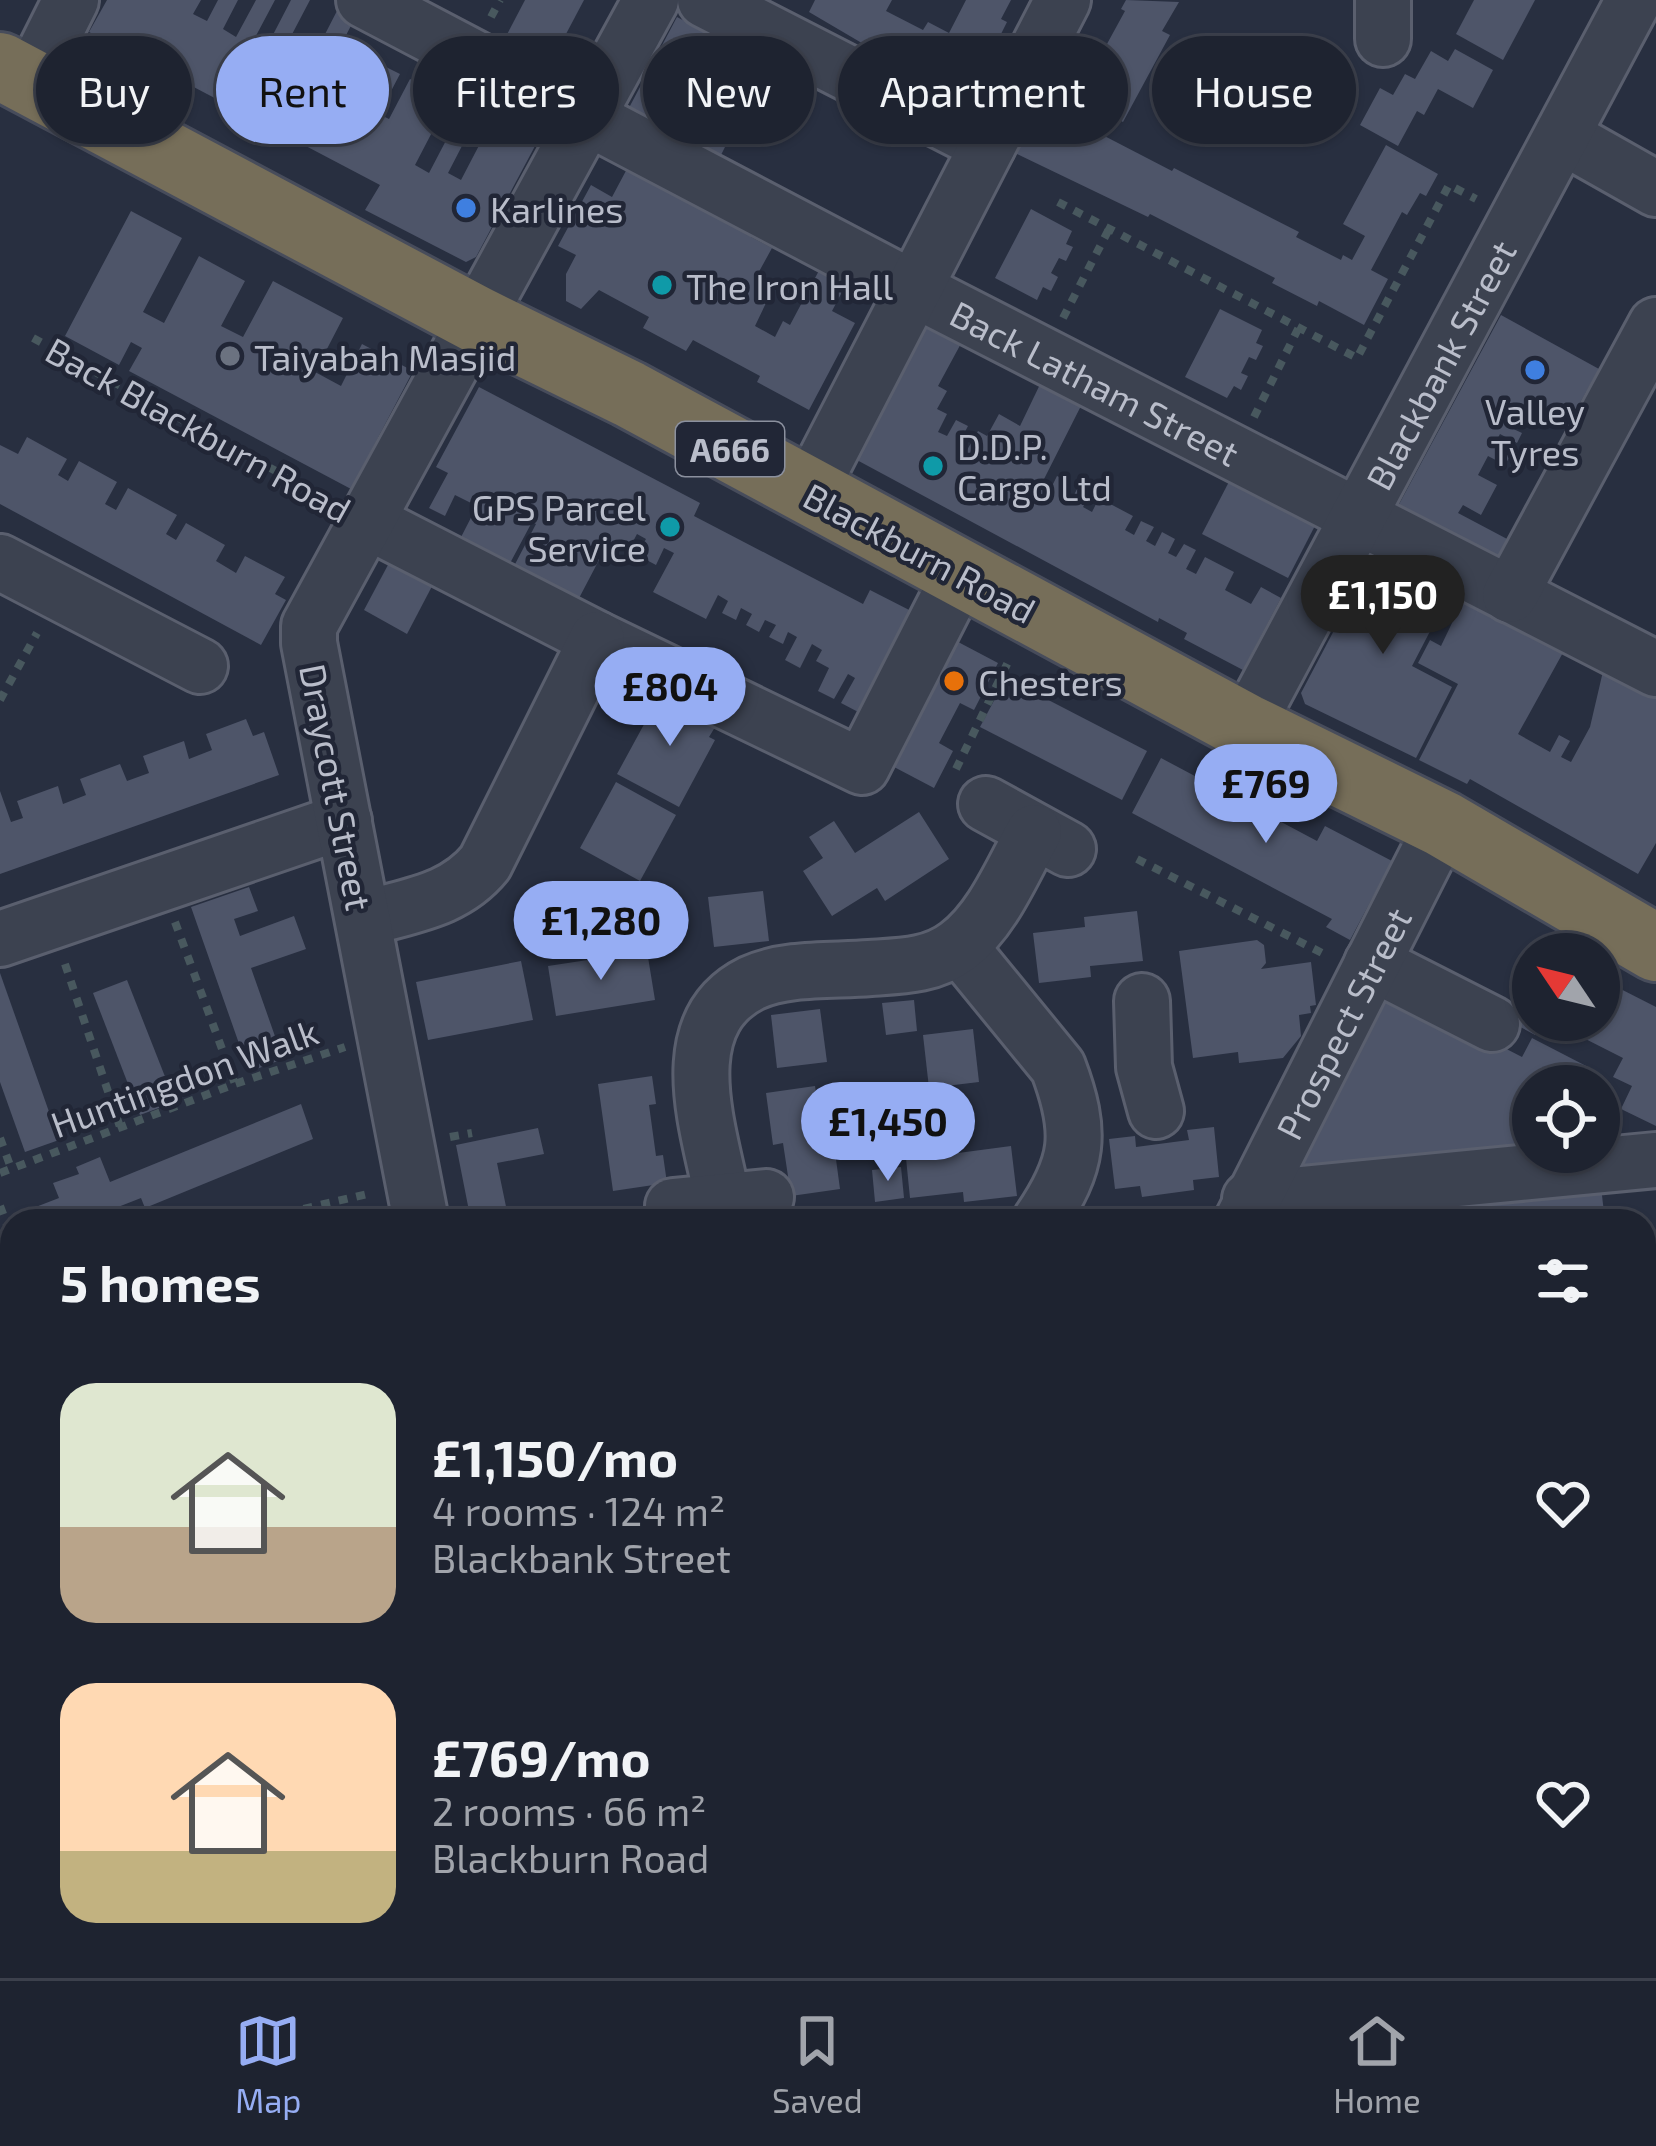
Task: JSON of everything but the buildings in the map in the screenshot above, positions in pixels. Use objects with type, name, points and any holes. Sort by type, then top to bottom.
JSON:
[{"type":"highway","name":"Blackburn Road","points":[[15,74],[476,319],[588,373],[1246,727],[1451,828],[1656,948]]},
{"type":"highway","name":"Blackburn Road","points":[[1451,828],[1656,909]]},
{"type":"street","points":[[15,74],[71,0]]},
{"type":"street","name":"Back Latham Street","points":[[364,0],[433,36]]},
{"type":"street","name":"Draycott Street","points":[[619,61],[651,0]]},
{"type":"street","points":[[705,0],[772,15],[988,145]]},
{"type":"street","points":[[808,492],[1063,0]]},
{"type":"street","name":"Blackbank Street","points":[[1246,727],[1634,0]]},
{"type":"street","name":"Back Latham Street","points":[[619,134],[1510,595]]},
{"type":"street","points":[[1562,136],[1656,189]]},
{"type":"street","name":"Draycott Street","points":[[417,1203],[309,643],[310,626],[574,144]]},
{"type":"street","points":[[1656,325],[1510,595],[1656,669]]},
{"type":"street","points":[[365,520],[862,767],[960,575]]},
{"type":"street","points":[[18,580],[200,666]]},
{"type":"street","points":[[364,919],[457,891],[471,880],[485,862],[597,639]]},
{"type":"street","points":[[720,1201],[699,1058],[717,1015],[752,983],[780,975],[919,964],[959,946],[1051,840],[986,804]]},
{"type":"street","points":[[0,939],[344,821]]},
{"type":"street","name":"Prospect Street","points":[[1247,1209],[1369,969],[1451,828]]},
{"type":"street","points":[[959,946],[1058,1067],[1066,1090],[1074,1156],[1066,1184],[1048,1209]]},
{"type":"street","points":[[1369,969],[1492,1024]]},
{"type":"street","points":[[1066,1090],[1150,1089],[1142,1001]]},
{"type":"street","points":[[1254,1209],[1656,1160]]},
{"type":"path","points":[[1058,202],[1357,358],[1449,185],[1516,222]]},
{"type":"path","points":[[1043,355],[1109,229]]},
{"type":"path","points":[[1235,454],[1299,327]]},
{"type":"path","name":"Back Blackburn Road","points":[[33,338],[365,520]]},
{"type":"path","points":[[0,700],[18,580]]},
{"type":"path","points":[[1137,860],[1369,969]]},
{"type":"path","points":[[160,883],[235,1084]]},
{"type":"path","points":[[51,921],[120,1127]]},
{"type":"path","name":"Huntingdon Walk","points":[[0,1173],[235,1084],[386,1034]]},
{"type":"path","points":[[0,1138],[11,1168]]},
{"type":"path","points":[[358,1209],[417,1203]]},
{"type":"place","name":"Karlines","points":[[466,208]]},
{"type":"place","name":"The Iron Hall","points":[[662,285]]},
{"type":"place","name":"Taiyabah Masjid","points":[[230,356]]},
{"type":"place","name":"Valley Tyres","points":[[1535,370]]},
{"type":"place","name":"D.D.P. Cargo Ltd","points":[[933,466]]},
{"type":"place","name":"GPS Parcel Service","points":[[670,527]]},
{"type":"place","name":"Chesters","points":[[954,681]]}]
